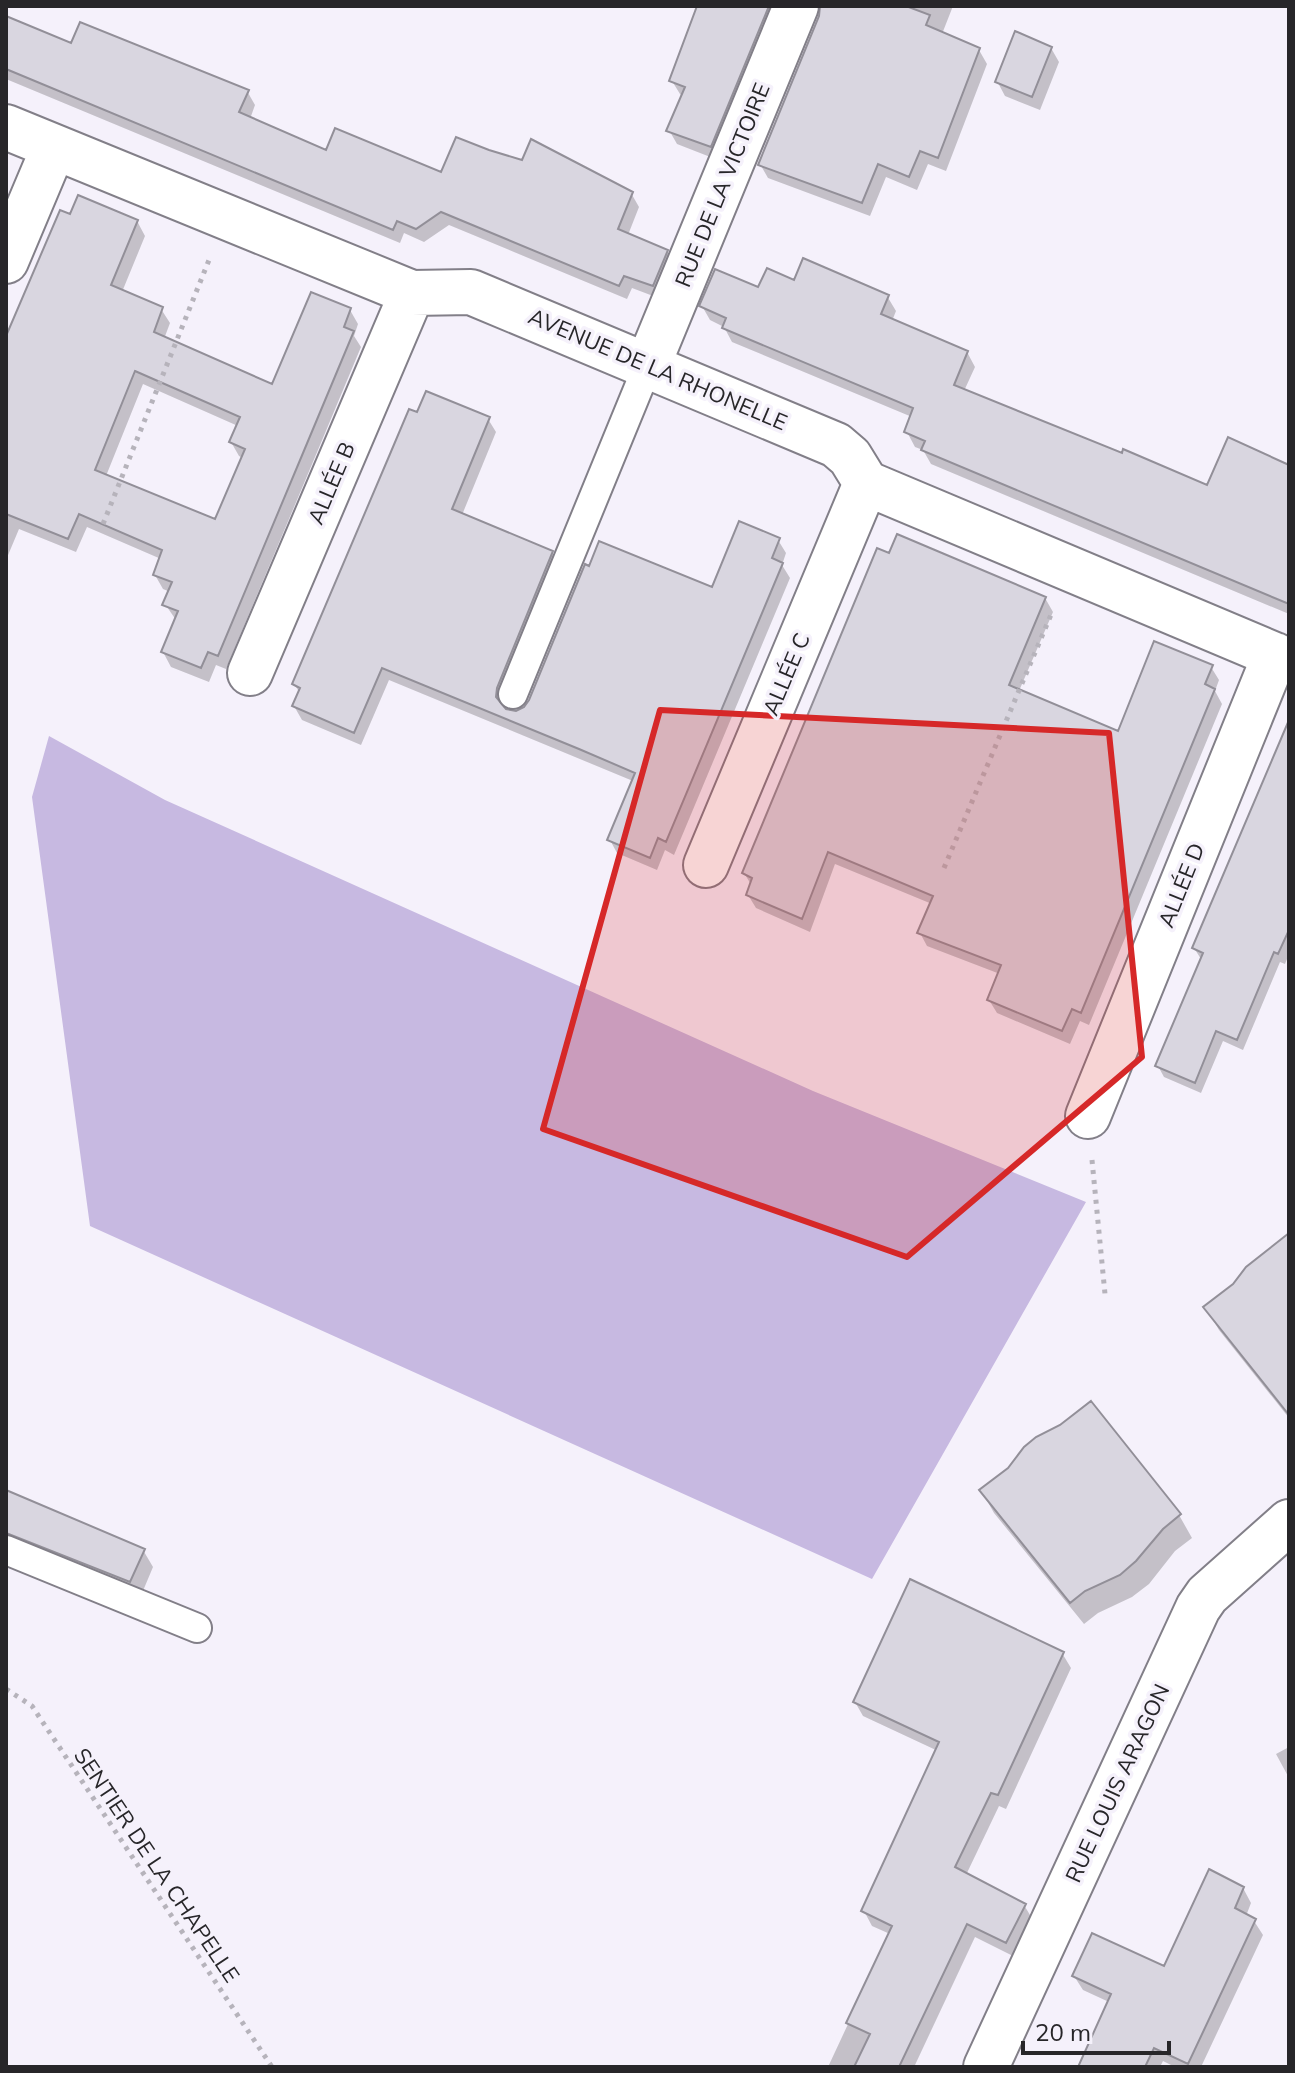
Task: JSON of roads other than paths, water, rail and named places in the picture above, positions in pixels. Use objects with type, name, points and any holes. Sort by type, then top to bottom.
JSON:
[{"type":"street","name":"RUE DE LA VICTOIRE","points":[[648,365],[796,6]]},
{"type":"street","name":"AVENUE DE LA RHONELLE","points":[[6,127],[412,293],[471,292],[648,365],[836,445],[850,457],[866,483]]},
{"type":"street","points":[[6,261],[54,147]]},
{"type":"street","name":"ALLÉE B","points":[[250,673],[412,293]]},
{"type":"street","points":[[866,483],[1282,658]]},
{"type":"street","name":"ALLÉE C","points":[[706,865],[866,483]]},
{"type":"street","name":"ALLÉE D","points":[[1088,1116],[1282,658]]},
{"type":"street","name":"RUE LOUIS ARAGON","points":[[986,2067],[1198,1608],[1207,1595],[1287,1526]]},
{"type":"lane","points":[[513,694],[648,365]]},
{"type":"lane","points":[[6,1550],[197,1628]]}]
